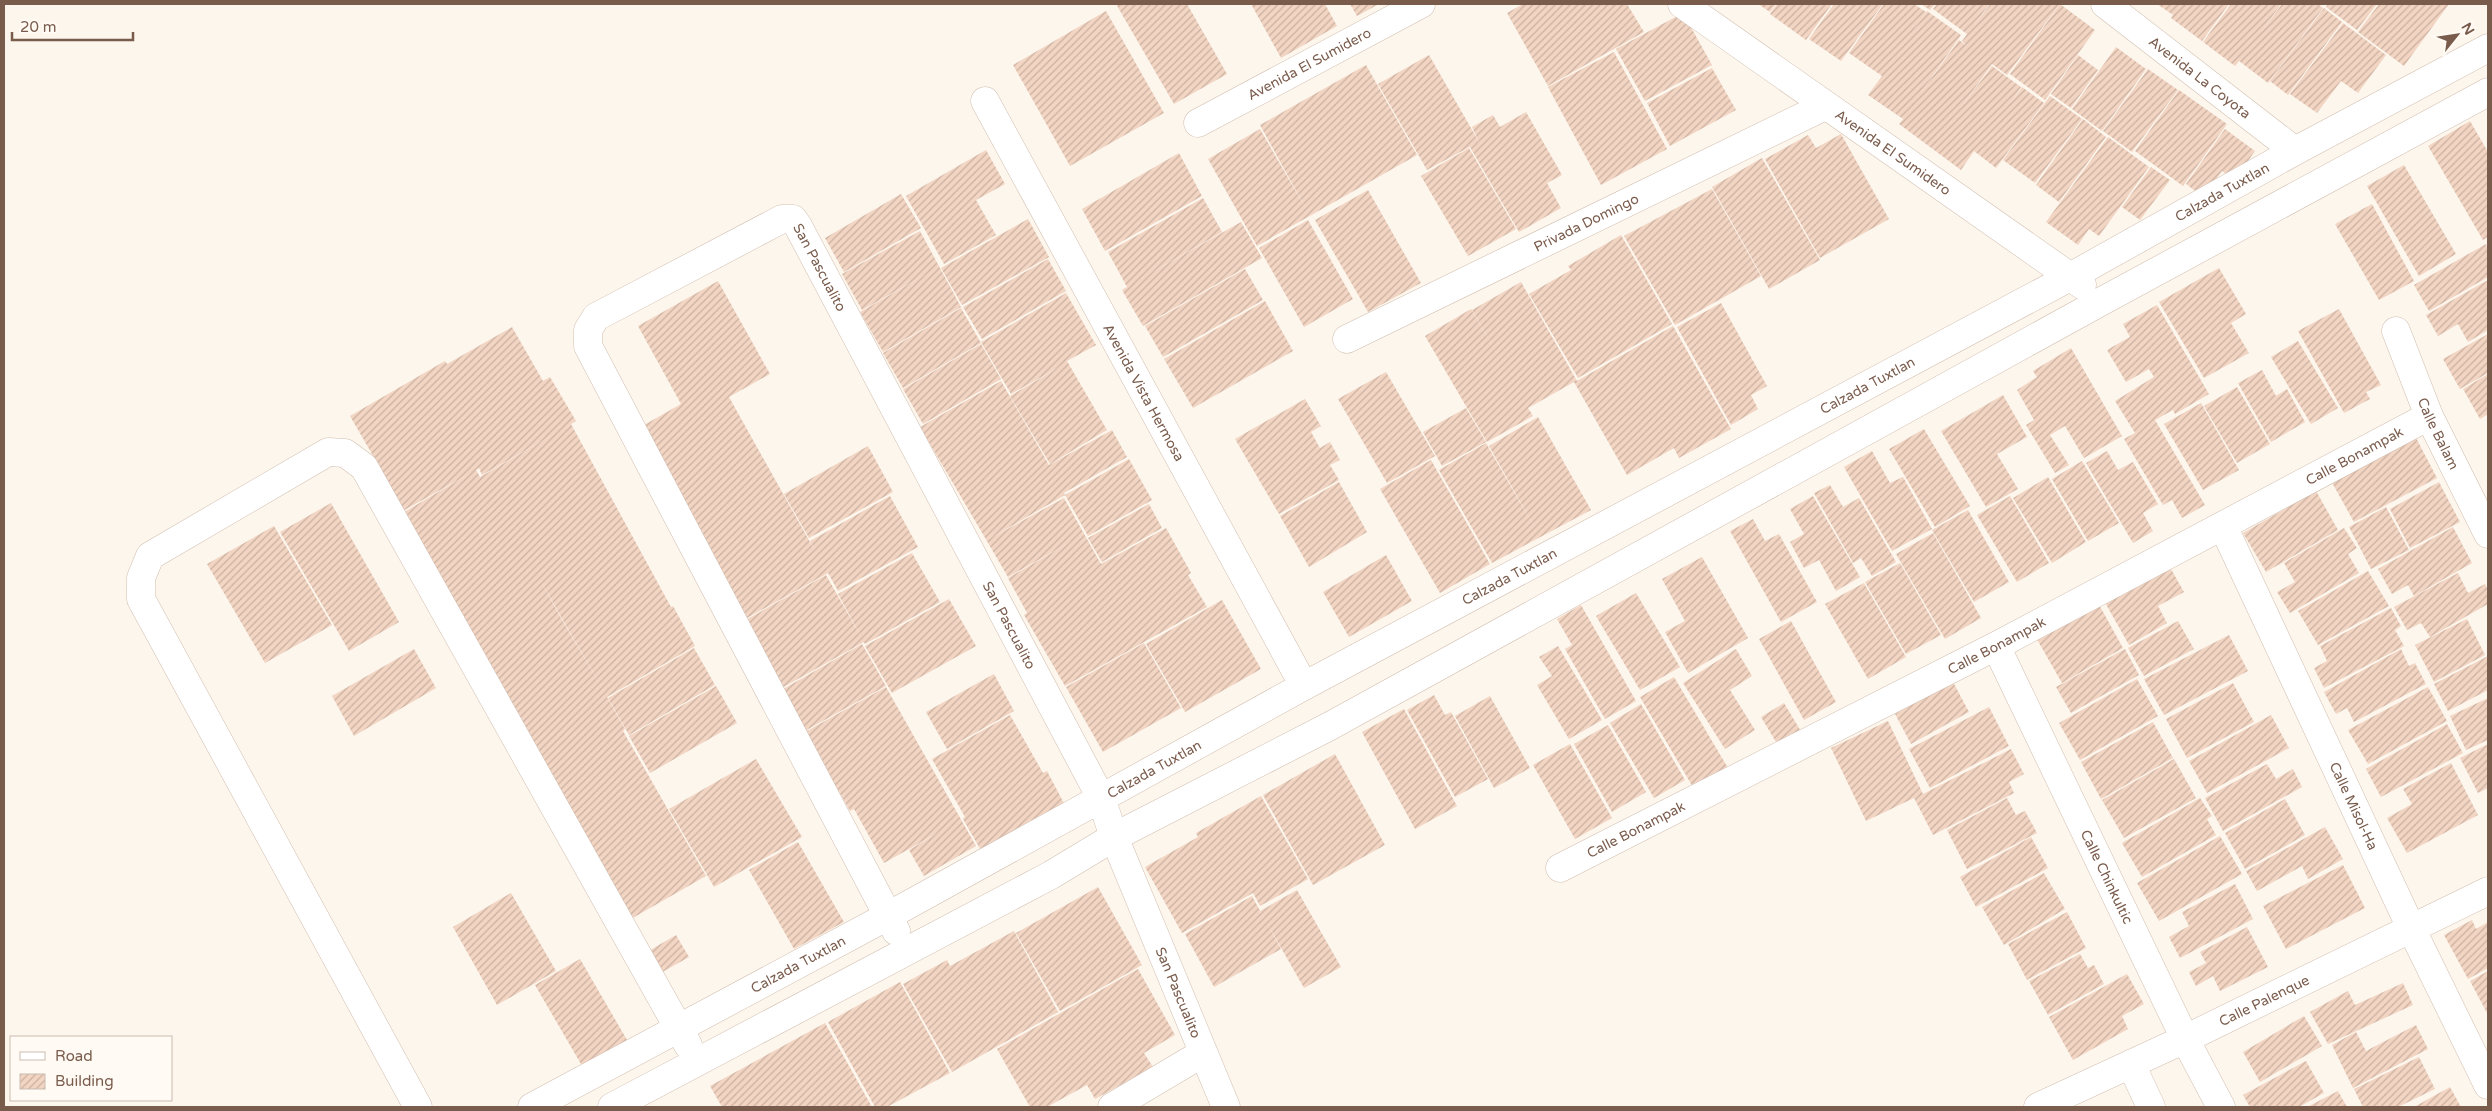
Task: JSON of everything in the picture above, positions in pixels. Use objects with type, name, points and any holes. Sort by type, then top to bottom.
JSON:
[{"type":"street","name":"Avenida El Sumidero","points":[[1198,123],[1421,4]]},
{"type":"street","name":"Avenida El Sumidero","points":[[1682,4],[2104,300]]},
{"type":"street","name":"Avenida La Coyota","points":[[2106,4],[2295,151]]},
{"type":"street","name":"Calzada Tuxtlan","points":[[532,1107],[888,916],[1304,686],[2070,277],[2295,151],[2488,48]]},
{"type":"street","points":[[612,1107],[1051,875],[1114,838],[1330,726],[2104,300],[2488,92]]},
{"type":"street","name":"Avenida Vista Hermosa","points":[[985,101],[1304,686]]},
{"type":"street","name":"Privada Domingo","points":[[1347,339],[1825,106]]},
{"type":"street","name":"San Pascualito","points":[[888,916],[588,346],[588,330],[596,317],[782,219],[793,219],[798,226],[1101,798],[1114,838],[1226,1107]]},
{"type":"street","name":"Calle Balam","points":[[2396,331],[2429,416],[2488,534]]},
{"type":"street","name":"Calle Bonampak","points":[[1560,868],[1996,646],[2429,416]]},
{"type":"street","points":[[418,1107],[141,599],[141,578],[150,556],[328,452],[345,453],[364,467],[698,1063]]},
{"type":"street","name":"Calle Misol-Ha","points":[[2223,526],[2412,930],[2488,1085]]},
{"type":"street","name":"Calle Chinkultic","points":[[1996,646],[2185,1039],[2221,1107]]},
{"type":"street","name":"Calle Palenque","points":[[2038,1107],[2185,1039],[2412,930],[2488,891]]},
{"type":"street","points":[[888,916],[906,950]]},
{"type":"street","name":"San Pascualito","points":[[1112,1107],[1204,1053]]},
{"type":"street","points":[[2132,1064],[2151,1107]]},
{"type":"building","points":[[1116,4],[1187,4],[1227,74],[1174,104]]},
{"type":"building","points":[[1251,4],[1325,4],[1337,26],[1281,58]]},
{"type":"building","points":[[1350,4],[1379,4],[1357,16]]},
{"type":"building","points":[[1523,4],[1627,4],[1644,32],[1548,86],[1507,13]]},
{"type":"building","points":[[1758,4],[1776,4],[1770,12]]},
{"type":"building","points":[[1777,4],[1832,4],[1806,40],[1770,14]]},
{"type":"building","points":[[1834,4],[1883,4],[1841,61],[1809,39]]},
{"type":"building","points":[[1884,4],[1914,4],[1926,12],[1905,43],[1927,11],[1961,35],[1920,94],[1959,40],[1967,46],[1962,41],[1967,34],[1933,9],[1937,4],[1989,4],[1973,27],[1990,4],[2059,5],[2007,75],[1992,64],[1960,109],[1992,66],[2021,87],[2011,103],[2022,87],[2044,103],[1996,168],[1974,151],[1961,170],[1899,124],[1903,119],[1868,95],[1882,76],[1849,53]]},
{"type":"building","points":[[1921,4],[1935,4],[1930,10]]},
{"type":"building","points":[[2060,4],[2095,30],[2045,100],[2010,74]]},
{"type":"building","points":[[2157,4],[2229,4],[2202,41],[2171,18],[2173,15]]},
{"type":"building","points":[[2231,4],[2281,4],[2261,32],[2282,4],[2318,4],[2323,8],[2268,83],[2239,61],[2235,66],[2203,42]]},
{"type":"building","points":[[2328,4],[2377,4],[2357,30],[2326,7]]},
{"type":"building","points":[[2379,4],[2449,4],[2404,66],[2358,32]]},
{"type":"building","points":[[2324,8],[2342,22],[2288,95],[2270,81]]},
{"type":"building","points":[[1106,11],[1164,113],[1070,166],[1013,65]]},
{"type":"building","points":[[1683,13],[1712,65],[1645,101],[1616,49]]},
{"type":"building","points":[[2343,23],[2386,55],[2358,93],[2341,81],[2317,113],[2290,94]]},
{"type":"building","points":[[2116,47],[2146,69],[2102,131],[2072,109]]},
{"type":"building","points":[[1614,52],[1667,149],[1601,185],[1548,87]]},
{"type":"building","points":[[1429,55],[1479,142],[1472,127],[1493,115],[1500,127],[1526,112],[1562,175],[1547,183],[1561,208],[1519,232],[1470,147],[1475,144],[1427,170],[1378,84]]},
{"type":"building","points":[[2078,55],[2098,70],[2071,108],[2051,94]]},
{"type":"building","points":[[1366,65],[1417,155],[1257,246],[1208,159],[1260,129],[1306,209],[1260,125]]},
{"type":"building","points":[[1712,68],[1736,110],[1670,146],[1647,103]]},
{"type":"building","points":[[2148,69],[2178,90],[2132,152],[2103,131]]},
{"type":"building","points":[[2179,90],[2227,124],[2183,186],[2135,151]]},
{"type":"building","points":[[2050,96],[2082,119],[2035,183],[2003,160]]},
{"type":"building","points":[[2083,119],[2106,137],[2059,202],[2036,185]]},
{"type":"building","points":[[2470,121],[2488,152],[2488,237],[2483,240],[2428,146]]},
{"type":"building","points":[[2225,129],[2255,151],[2234,181],[2222,171],[2203,197],[2186,184]]},
{"type":"building","points":[[1841,134],[1889,219],[1820,258],[1765,159],[1808,135],[1816,148]]},
{"type":"building","points":[[2108,137],[2149,167],[2099,236],[2089,229],[2078,245],[2046,222]]},
{"type":"building","points":[[1469,148],[1516,229],[1468,256],[1421,176]]},
{"type":"building","points":[[986,150],[1005,184],[976,200],[996,235],[944,264],[906,196]]},
{"type":"building","points":[[1179,153],[1202,196],[1105,251],[1082,209]]},
{"type":"building","points":[[1762,158],[1820,260],[1769,289],[1712,187]]},
{"type":"building","points":[[2404,165],[2456,254],[2419,276],[2367,186]]},
{"type":"building","points":[[2151,167],[2170,180],[2140,220],[2122,207]]},
{"type":"building","points":[[1712,189],[1761,276],[1675,325],[1624,236]]},
{"type":"building","points":[[1368,190],[1421,283],[1368,312],[1315,220]]},
{"type":"building","points":[[901,194],[921,228],[844,272],[825,238]]},
{"type":"building","points":[[1203,198],[1222,232],[1135,282],[1241,222],[1262,258],[1143,326],[1122,290],[1127,287],[1108,252]]},
{"type":"building","points":[[2372,204],[2414,281],[2379,300],[2335,224]]},
{"type":"building","points":[[1028,219],[1049,257],[962,305],[941,268]]},
{"type":"building","points":[[1308,220],[1353,299],[1304,327],[1259,248]]},
{"type":"building","points":[[920,231],[961,307],[883,352],[860,312],[932,271],[862,310],[842,274]]},
{"type":"building","points":[[1621,235],[1672,324],[1578,378],[1529,294],[1571,270],[1568,266]]},
{"type":"building","points":[[2486,244],[2488,249],[2488,277],[2429,311],[2414,285]]},
{"type":"building","points":[[1048,259],[1066,291],[982,339],[963,307]]},
{"type":"building","points":[[2219,268],[2246,314],[2231,323],[2249,353],[2204,378],[2159,302]]},
{"type":"building","points":[[1245,269],[1263,300],[1163,357],[1145,326]]},
{"type":"building","points":[[2488,280],[2488,330],[2468,342],[2458,324],[2438,336],[2426,315]]},
{"type":"building","points":[[718,281],[770,374],[729,397],[815,551],[810,541],[890,496],[918,547],[838,591],[828,573],[738,623],[637,429],[681,404],[638,326]]},
{"type":"building","points":[[1521,282],[1577,381],[1673,326],[1731,429],[1679,458],[1674,448],[1627,475],[1574,382],[1528,408],[1533,416],[1487,442],[1425,336],[1471,309],[1500,359],[1472,310]]},
{"type":"building","points":[[1066,293],[1096,345],[1067,361],[1107,430],[1050,464],[1010,396],[1063,365],[1011,394],[981,342]]},
{"type":"building","points":[[1265,301],[1293,351],[1193,408],[1164,359]]},
{"type":"building","points":[[1721,303],[1767,386],[1751,395],[1758,409],[1731,425],[1677,327]]},
{"type":"building","points":[[2157,305],[2209,394],[2175,414],[2173,410],[2155,420],[2205,505],[2182,518],[2172,500],[2163,505],[2124,439],[2135,433],[2115,401],[2154,377],[2149,369],[2126,382],[2107,350],[2130,337],[2123,324]]},
{"type":"building","points":[[961,308],[981,343],[903,388],[883,353]]},
{"type":"building","points":[[2339,309],[2381,385],[2366,392],[2370,399],[2344,413],[2298,331]]},
{"type":"building","points":[[512,327],[543,381],[550,377],[576,421],[571,424],[671,607],[673,606],[695,646],[607,697],[625,729],[623,731],[706,876],[624,923],[399,515],[471,473],[401,512],[383,473],[350,416],[445,361],[447,364]],"holes":[[[565,428],[480,477],[476,470],[479,468],[482,475]],[[539,578],[564,622],[605,693],[561,618]]]},
{"type":"building","points":[[2488,334],[2488,373],[2460,389],[2443,359]]},
{"type":"building","points":[[2298,341],[2338,408],[2311,424],[2271,357]]},
{"type":"building","points":[[981,344],[1001,379],[923,424],[903,389]]},
{"type":"building","points":[[2071,348],[2122,436],[2084,458],[2065,426],[2050,435],[2069,465],[2055,473],[2026,425],[2034,420],[2017,390],[2037,377],[2033,371]]},
{"type":"building","points":[[2262,370],[2276,396],[2287,389],[2305,422],[2271,442],[2238,383]]},
{"type":"building","points":[[1386,372],[1435,456],[1387,483],[1338,399]]},
{"type":"building","points":[[2488,374],[2488,414],[2480,419],[2463,389]]},
{"type":"building","points":[[1001,381],[1049,465],[1112,430],[1127,457],[989,539],[1064,498],[1101,564],[1166,528],[1191,573],[1188,575],[1207,607],[1065,686],[1024,615],[1027,613],[1008,578],[1076,539],[1008,577],[920,427]]},
{"type":"building","points":[[2237,387],[2270,444],[2237,463],[2204,406]]},
{"type":"building","points":[[2003,395],[2027,437],[1997,454],[2018,489],[1986,507],[1941,431]]},
{"type":"building","points":[[1305,399],[1321,426],[1311,432],[1320,448],[1330,442],[1340,460],[1330,465],[1339,480],[1279,514],[1235,439]]},
{"type":"building","points":[[2201,403],[2239,470],[2203,490],[2164,424]]},
{"type":"building","points":[[1466,408],[1486,442],[1442,466],[1423,432]]},
{"type":"building","points":[[1538,417],[1591,510],[1492,563],[1439,470],[1486,443],[1537,532],[1489,446]]},
{"type":"building","points":[[1924,429],[1970,506],[1935,527],[1889,449]]},
{"type":"building","points":[[2414,434],[2437,478],[2354,522],[2330,479]]},
{"type":"building","points":[[868,446],[893,492],[809,538],[784,494]]},
{"type":"building","points":[[1872,451],[1890,483],[1903,477],[1932,529],[1892,551],[1844,467]]},
{"type":"building","points":[[2107,451],[2118,470],[2133,462],[2158,504],[2143,513],[2153,531],[2133,543],[2086,463]]},
{"type":"building","points":[[1129,459],[1152,500],[1088,536],[1065,495]]},
{"type":"building","points":[[1431,460],[1490,564],[1440,593],[1380,489]]},
{"type":"building","points":[[2082,461],[2119,523],[2088,541],[2052,479]]},
{"type":"building","points":[[2048,477],[2086,542],[2052,563],[2013,498]]},
{"type":"building","points":[[1339,482],[1367,532],[1309,567],[1280,516]]},
{"type":"building","points":[[2439,482],[2460,522],[2410,548],[2390,509]]},
{"type":"building","points":[[1830,485],[1843,507],[1859,498],[1896,562],[1872,576],[1861,558],[1853,563],[1814,493]]},
{"type":"building","points":[[2316,491],[2338,530],[2266,572],[2243,533]]},
{"type":"building","points":[[1813,496],[1860,577],[1836,591],[1819,560],[1804,568],[1790,542],[1804,534],[1790,509]]},
{"type":"building","points":[[2010,496],[2049,563],[2017,582],[1977,515]]},
{"type":"building","points":[[331,503],[399,622],[349,651],[280,532]]},
{"type":"building","points":[[1149,504],[1162,528],[1102,562],[1088,538]]},
{"type":"building","points":[[2386,507],[2409,550],[2371,569],[2349,527]]},
{"type":"building","points":[[1968,510],[2009,582],[1974,602],[1932,530]]},
{"type":"building","points":[[1753,519],[1765,541],[1779,534],[1817,602],[1781,622],[1730,531]]},
{"type":"building","points":[[274,526],[332,625],[265,663],[207,564]]},
{"type":"building","points":[[2453,527],[2472,563],[2414,596],[2408,585],[2392,594],[2378,569]]},
{"type":"building","points":[[2344,528],[2357,548],[2348,554],[2359,573],[2290,613],[2277,592],[2295,582],[2284,563]]},
{"type":"building","points":[[1933,533],[1981,618],[1945,639],[1896,554]]},
{"type":"building","points":[[912,553],[940,602],[865,644],[838,594]]},
{"type":"building","points":[[1386,555],[1412,601],[1349,637],[1323,592]]},
{"type":"building","points":[[1702,557],[1748,638],[1688,673],[1665,632],[1685,621],[1662,579]]},
{"type":"building","points":[[2167,562],[2184,592],[2158,606],[2167,623],[2129,645],[2103,599]]},
{"type":"building","points":[[1900,563],[1941,635],[1906,654],[1865,582]]},
{"type":"building","points":[[2368,571],[2389,606],[2318,645],[2298,611]]},
{"type":"building","points":[[2458,573],[2468,593],[2485,584],[2488,590],[2488,604],[2430,637],[2421,623],[2407,630],[2394,607]]},
{"type":"building","points":[[826,575],[864,642],[780,689],[742,622]]},
{"type":"building","points":[[1864,583],[1906,657],[1868,679],[1825,604]]},
{"type":"building","points":[[1636,593],[1680,667],[1640,690],[1596,616]]},
{"type":"building","points":[[949,599],[976,646],[892,693],[865,646]]},
{"type":"building","points":[[1222,600],[1261,669],[1185,712],[1146,644]]},
{"type":"building","points":[[2097,601],[2123,648],[2062,683],[2035,636]]},
{"type":"building","points":[[1581,605],[1636,701],[1605,719],[1565,649],[1572,645],[1557,619]]},
{"type":"building","points":[[2391,608],[2401,626],[2395,630],[2404,646],[2324,688],[2314,668],[2327,661],[2320,646]]},
{"type":"building","points":[[2467,619],[2485,655],[2434,682],[2415,645]]},
{"type":"building","points":[[1791,621],[1836,702],[1804,720],[1759,639]]},
{"type":"building","points":[[2178,621],[2194,649],[2144,676],[2128,648]]},
{"type":"building","points":[[2229,635],[2248,671],[2164,715],[2144,679]]},
{"type":"building","points":[[1144,643],[1181,708],[1103,752],[1066,687]]},
{"type":"building","points":[[862,644],[886,686],[801,733],[778,692]]},
{"type":"building","points":[[1558,646],[1602,720],[1569,739],[1537,685],[1552,676],[1539,657]]},
{"type":"building","points":[[694,648],[715,685],[629,735],[608,698]]},
{"type":"building","points":[[414,649],[436,688],[354,736],[332,696]]},
{"type":"building","points":[[1736,649],[1752,676],[1730,690],[1755,730],[1725,749],[1683,683]]},
{"type":"building","points":[[2125,649],[2139,675],[2071,713],[2056,687]]},
{"type":"building","points":[[2401,649],[2409,666],[2415,663],[2426,684],[2354,722],[2347,708],[2336,714],[2324,692]]},
{"type":"building","points":[[2488,656],[2488,690],[2448,711],[2434,684]]},
{"type":"building","points":[[994,674],[1014,711],[947,749],[926,712]]},
{"type":"building","points":[[1674,677],[1731,773],[1697,794],[1640,697]]},
{"type":"building","points":[[2137,679],[2158,716],[2080,760],[2059,723]]},
{"type":"building","points":[[1953,682],[1969,712],[1911,744],[1895,714]]},
{"type":"building","points":[[2233,683],[2254,722],[2187,758],[2166,719]]},
{"type":"building","points":[[716,686],[737,723],[650,773],[629,736]]},
{"type":"building","points":[[886,687],[976,846],[924,876],[909,850],[941,831],[884,863],[854,809],[850,811],[805,732]]},
{"type":"building","points":[[2428,687],[2447,721],[2368,764],[2348,730]]},
{"type":"building","points":[[1434,695],[1445,715],[1451,712],[1488,779],[1455,797],[1407,710]]},
{"type":"building","points":[[1490,696],[1530,768],[1494,788],[1455,716]]},
{"type":"building","points":[[2488,698],[2488,740],[2466,750],[2450,716]]},
{"type":"building","points":[[1784,703],[1802,733],[1779,747],[1761,717]]},
{"type":"building","points":[[1641,704],[1685,780],[1654,798],[1610,723]]},
{"type":"building","points":[[1989,707],[2009,746],[1930,788],[1909,749]]},
{"type":"building","points":[[1404,709],[1457,806],[1415,829],[1362,732]]},
{"type":"building","points":[[1010,715],[1043,773],[1047,771],[1066,807],[983,854],[963,819],[965,817],[932,759]]},
{"type":"building","points":[[2271,715],[2289,748],[2207,793],[2189,761]]},
{"type":"building","points":[[1888,721],[1923,794],[2011,749],[2024,774],[2009,782],[2014,793],[1933,835],[1914,798],[1866,821],[1831,748]]},
{"type":"building","points":[[2153,722],[2173,758],[2101,799],[2081,762]]},
{"type":"building","points":[[2447,724],[2463,753],[2381,797],[2366,769]]},
{"type":"building","points":[[1608,725],[1646,792],[1612,812],[1574,744]]},
{"type":"building","points":[[1570,744],[1612,818],[1575,839],[1533,765]]},
{"type":"building","points":[[2488,744],[2488,788],[2478,793],[2460,758]]},
{"type":"building","points":[[1335,754],[1385,845],[1313,885],[1263,795]]},
{"type":"building","points":[[756,759],[802,837],[714,887],[669,809]]},
{"type":"building","points":[[2174,759],[2196,798],[2124,838],[2102,800]]},
{"type":"building","points":[[2451,763],[2478,815],[2407,853],[2387,818],[2412,804],[2403,789]]},
{"type":"building","points":[[2267,764],[2276,779],[2293,769],[2302,787],[2223,831],[2205,798]]},
{"type":"building","points":[[1261,796],[1308,879],[1260,906],[1253,893],[1182,933],[1145,867],[1198,837],[1196,833]]},
{"type":"building","points":[[2007,798],[2016,815],[2025,811],[2037,833],[1967,869],[1947,830]]},
{"type":"building","points":[[2200,798],[2212,816],[2207,819],[2216,835],[2142,877],[2122,843]]},
{"type":"building","points":[[2285,799],[2305,835],[2245,869],[2225,833]]},
{"type":"building","points":[[2325,827],[2343,859],[2308,879],[2302,866],[2257,891],[2246,871]]},
{"type":"building","points":[[2220,836],[2242,874],[2159,921],[2137,883]]},
{"type":"building","points":[[2031,837],[2048,868],[1976,907],[1960,877]]},
{"type":"building","points":[[798,842],[844,922],[794,949],[749,870]]},
{"type":"building","points":[[2343,865],[2365,908],[2286,949],[2263,906]]},
{"type":"building","points":[[2044,873],[2065,909],[2004,945],[1982,907]]},
{"type":"building","points":[[2235,884],[2253,919],[2180,958],[2169,937],[2189,926],[2182,912]]},
{"type":"building","points":[[1098,887],[1142,965],[1060,1011],[1016,933]]},
{"type":"building","points":[[1297,890],[1341,967],[1304,988],[1260,911]]},
{"type":"building","points":[[511,893],[556,971],[497,1005],[453,927]]},
{"type":"building","points":[[1252,896],[1281,949],[1214,987],[1185,934]]},
{"type":"building","points":[[2067,912],[2086,948],[2027,980],[2008,944]]},
{"type":"building","points":[[2472,920],[2476,929],[2488,922],[2488,968],[2468,979],[2444,935]]},
{"type":"building","points":[[2247,927],[2268,967],[2220,991],[2213,976],[2196,986],[2189,972],[2206,963],[2200,952]]},
{"type":"building","points":[[1014,931],[1058,1012],[952,1072],[903,984],[947,960],[950,966]]},
{"type":"building","points":[[676,935],[689,957],[659,974],[647,952]]},
{"type":"building","points":[[2080,954],[2088,968],[2094,965],[2104,984],[2048,1015],[2029,981]]},
{"type":"building","points":[[580,959],[630,1045],[585,1071],[535,985]]},
{"type":"building","points":[[1138,969],[1175,1035],[1144,1053],[1153,1067],[1095,1099],[1087,1085],[1047,1107],[1030,1107],[997,1049]]},
{"type":"building","points":[[2488,971],[2488,1015],[2470,981]]},
{"type":"building","points":[[2127,974],[2144,1004],[2122,1016],[2128,1029],[2073,1060],[2049,1017]]},
{"type":"building","points":[[900,982],[950,1073],[887,1107],[875,1107],[828,1022]]},
{"type":"building","points":[[2403,983],[2413,1005],[2328,1044],[2310,1012],[2348,991],[2355,1005]]},
{"type":"building","points":[[2304,1016],[2322,1046],[2260,1082],[2243,1052]]},
{"type":"building","points":[[825,1023],[872,1107],[722,1107],[710,1086]]},
{"type":"building","points":[[2416,1025],[2428,1049],[2353,1088],[2332,1045],[2356,1032],[2366,1051]]},
{"type":"building","points":[[2419,1057],[2435,1089],[2398,1107],[2363,1107],[2354,1089]]},
{"type":"building","points":[[2306,1061],[2324,1093],[2299,1107],[2250,1107],[2243,1095]]},
{"type":"building","points":[[2450,1087],[2461,1107],[2414,1107]]},
{"type":"building","points":[[2338,1091],[2347,1107],[2307,1107]]}]
